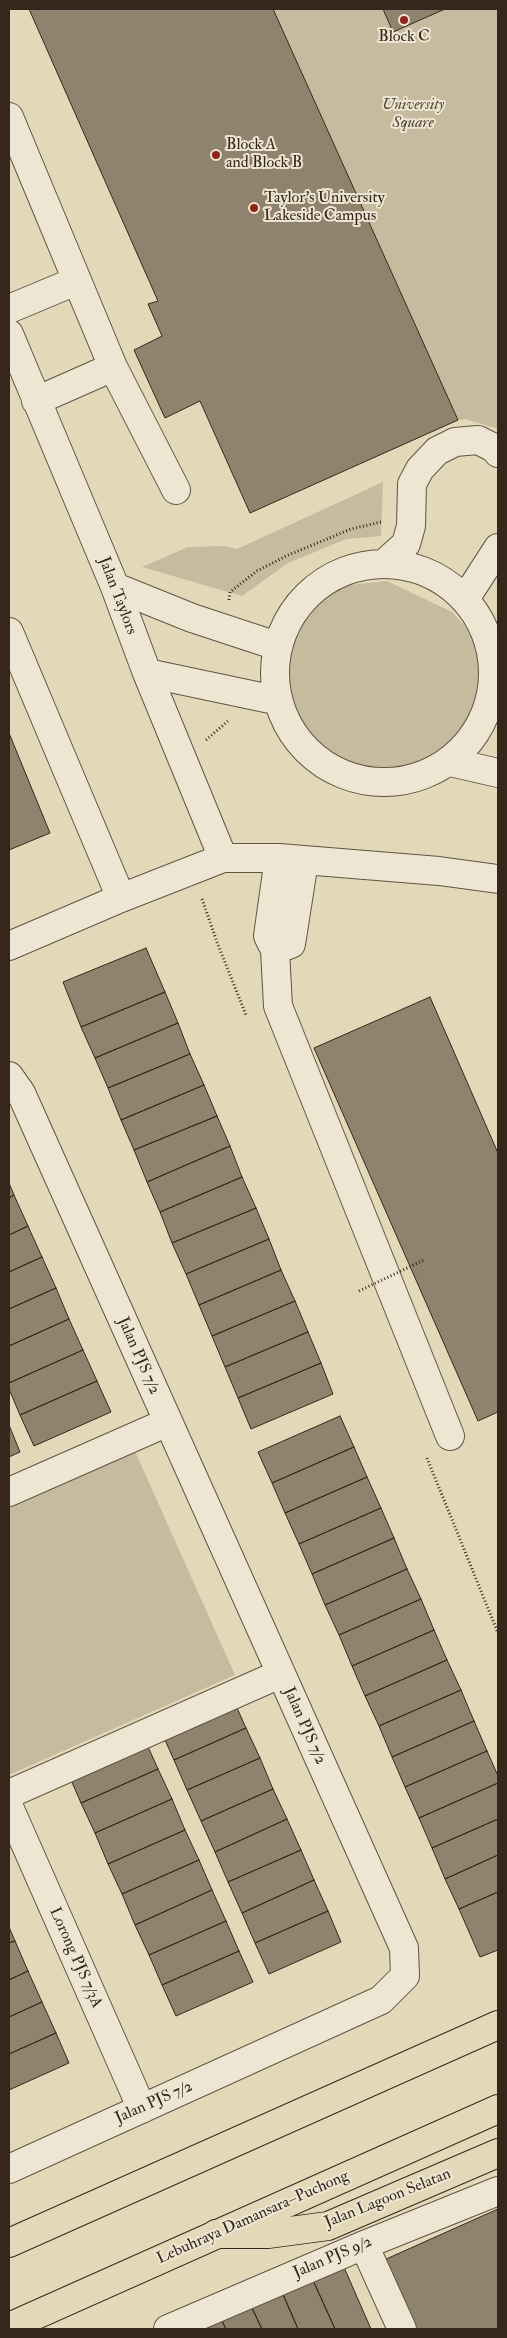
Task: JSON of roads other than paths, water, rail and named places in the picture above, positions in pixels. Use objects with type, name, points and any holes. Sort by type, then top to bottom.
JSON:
[{"type":"main road","points":[[9,2242],[498,2025]]},
{"type":"main road","name":"Lebuhraya Damansara–Puchong","points":[[9,2328],[498,2109]]},
{"type":"main road","name":"Jalan Lagoon Selatan","points":[[216,2234],[268,2234],[328,2226],[498,2153]]},
{"type":"street","points":[[9,117],[113,367],[176,490]]},
{"type":"street","points":[[9,309],[76,281]]},
{"type":"street","name":"Jalan Taylors","points":[[9,334],[114,587],[223,858]]},
{"type":"street","points":[[36,401],[113,367]]},
{"type":"street","points":[[386,562],[406,544],[411,526],[412,484],[420,469],[437,451],[455,442],[478,440],[494,448],[498,453]]},
{"type":"street","points":[[465,599],[498,548]]},
{"type":"street","points":[[386,562],[430,572],[465,599],[494,642],[494,674],[488,708],[473,738],[450,762],[424,776],[396,783],[366,782],[339,773],[314,758],[294,736],[275,700],[274,678],[277,646],[292,611],[317,585],[350,568],[386,562]]},
{"type":"street","points":[[114,587],[277,646]]},
{"type":"street","points":[[9,632],[121,898]]},
{"type":"street","points":[[147,673],[275,700]]},
{"type":"street","points":[[450,762],[498,773]]},
{"type":"street","points":[[9,946],[121,898],[223,858],[292,859],[439,871],[498,879]]},
{"type":"street","points":[[292,859],[291,944],[276,950],[278,1006],[450,1436]]},
{"type":"street","name":"Jalan PJS 7/2","points":[[9,1076],[21,1093],[404,1948],[405,1976],[381,2000],[9,2169]]},
{"type":"street","points":[[9,1492],[168,1422]]},
{"type":"street","points":[[9,1794],[280,1674]]},
{"type":"street","name":"Lorong PJS 7/3A","points":[[9,1807],[142,2109]]},
{"type":"street","name":"Jalan PJS 9/2","points":[[168,2329],[364,2245],[498,2191]]},
{"type":"street","points":[[364,2245],[402,2329]]},
{"type":"place","name":"Block C","points":[[404,20]]},
{"type":"place","name":"Block A and Block B","points":[[216,155]]},
{"type":"place","name":"Taylor's University Lakeside Campus","points":[[254,208]]},
{"type":"park label","name":"University Square","points":[[413,115]]}]
